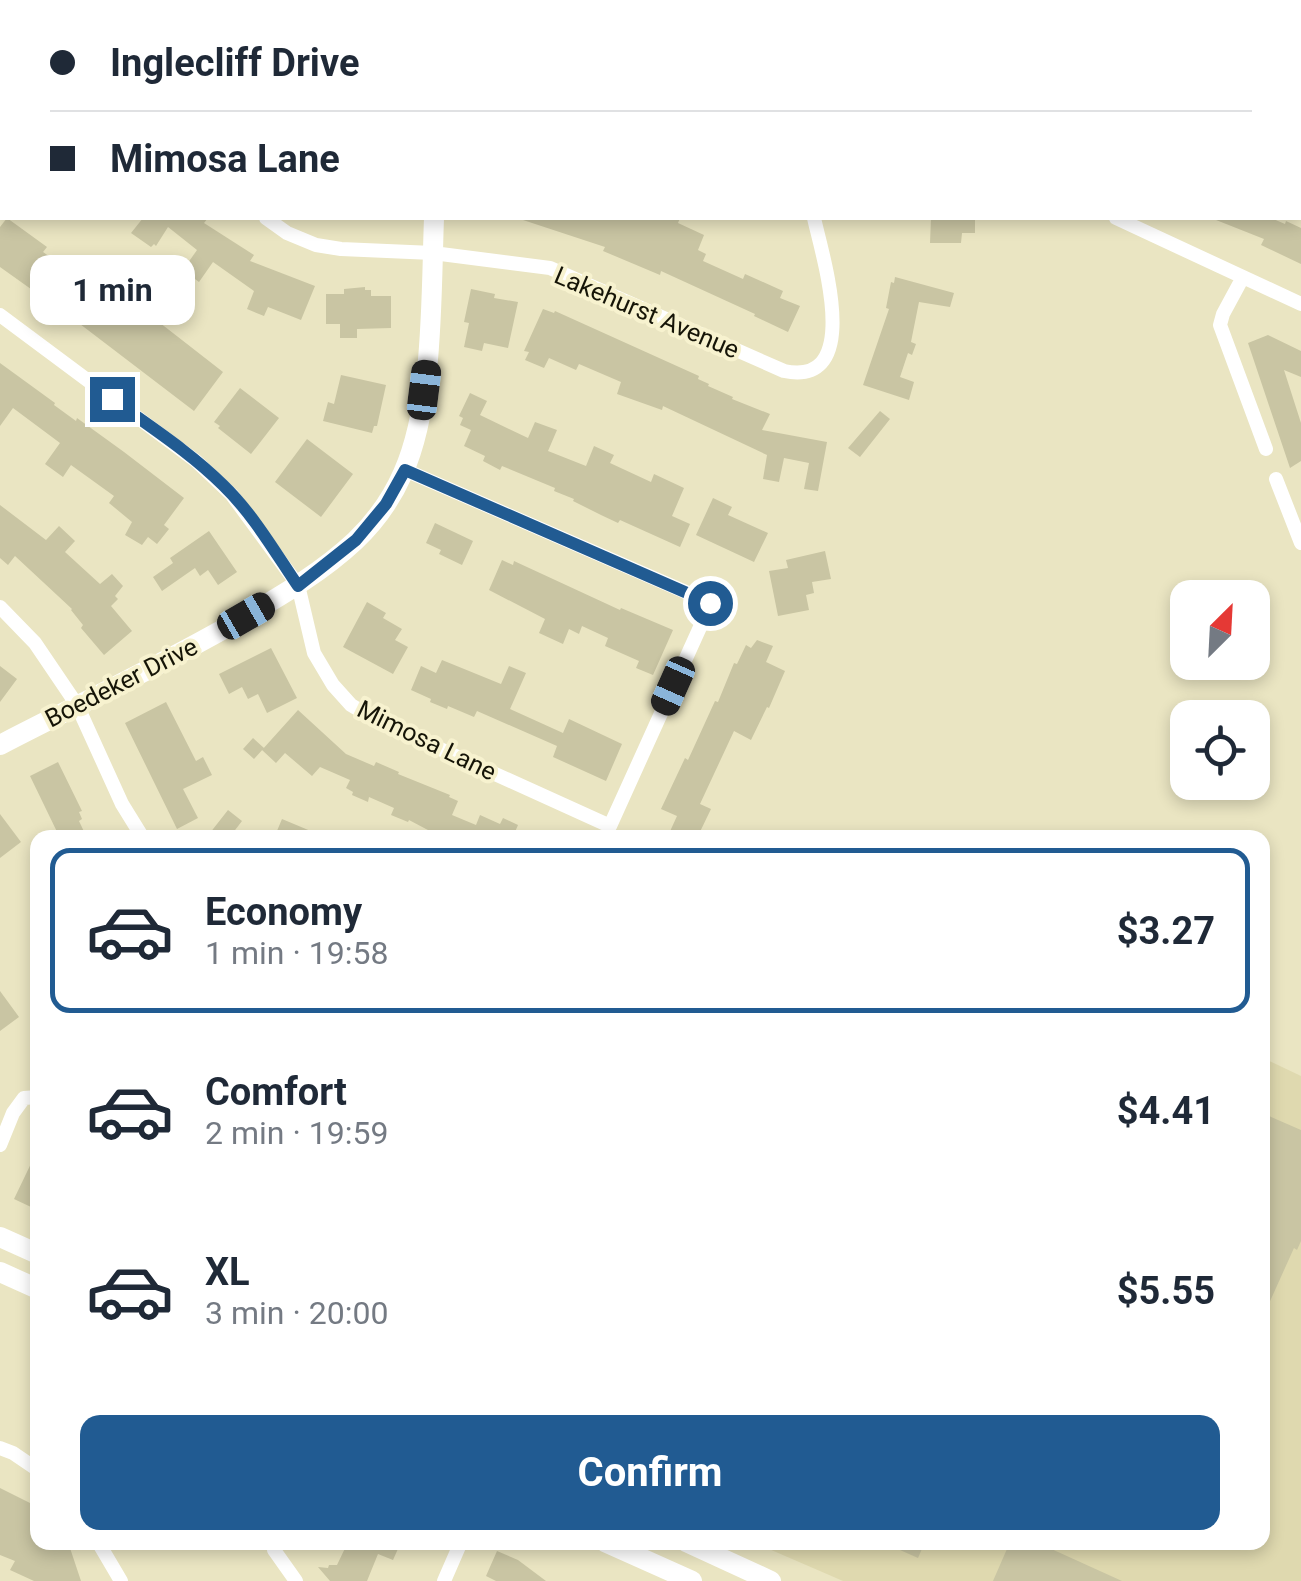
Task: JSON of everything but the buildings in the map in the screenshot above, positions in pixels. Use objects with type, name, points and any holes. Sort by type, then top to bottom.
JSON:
[{"type":"street","name":"Lakehurst Avenue","points":[[269,220],[316,245],[342,250],[432,253],[550,268],[796,374],[820,364],[829,348],[834,319],[814,220]]},
{"type":"street","name":"Boedeker Drive","points":[[0,745],[298,586],[356,540],[386,504],[405,470],[420,416],[427,366],[434,220]]},
{"type":"street","points":[[1120,220],[1301,304]]},
{"type":"street","points":[[1242,277],[1220,325],[1266,449]]},
{"type":"street","name":"Mimosa Lane","points":[[0,315],[223,484],[298,586],[314,652],[332,685],[352,705],[376,720],[610,826],[710,603],[405,470]]},
{"type":"street","points":[[1276,479],[1301,543]]},
{"type":"street","points":[[0,607],[35,643],[76,705],[138,830]]},
{"type":"street","points":[[0,1146],[18,1104],[30,1097]]},
{"type":"street","points":[[0,1237],[30,1250]]},
{"type":"street","points":[[0,1272],[30,1285]]},
{"type":"street","points":[[0,1448],[30,1465]]},
{"type":"street","points":[[103,1550],[121,1581]]},
{"type":"street","points":[[274,1550],[296,1581]]},
{"type":"street","points":[[444,1581],[458,1550]]},
{"type":"street","points":[[623,1550],[692,1581]]},
{"type":"street","points":[[703,1550],[771,1581]]},
{"type":"shaded area","points":[[1270,1061],[1301,1076],[1301,1581],[843,1581],[771,1550],[1270,1550]]},
{"type":"route","points":[[112,399],[223,484],[298,586],[356,540],[386,504],[405,470],[710,603]]}]
